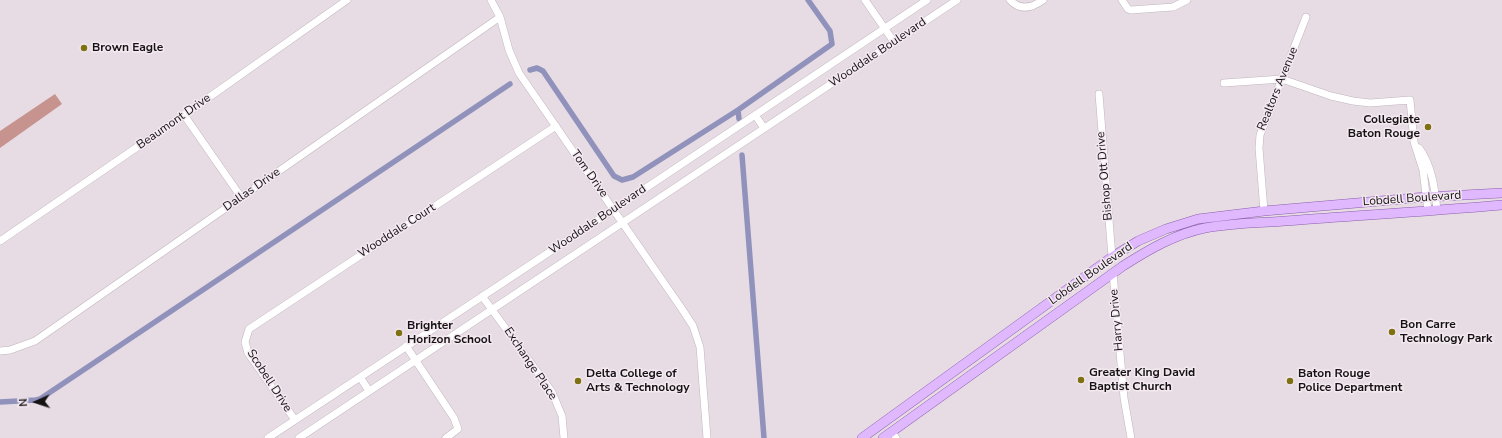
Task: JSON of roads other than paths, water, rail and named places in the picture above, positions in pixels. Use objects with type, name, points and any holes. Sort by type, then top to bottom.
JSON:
[{"type":"main road","name":"Lobdell Boulevard","points":[[862,438],[1112,257],[1138,241],[1166,228],[1198,219],[1264,211],[1426,197],[1502,193]]},
{"type":"main road","points":[[1433,211],[1442,203],[1466,200],[1472,195]]},
{"type":"main road","points":[[1387,214],[1394,209],[1420,206],[1424,203],[1426,197]]},
{"type":"main road","name":"Lobdell Boulevard","points":[[882,438],[894,435],[1013,345],[1113,273],[1148,251],[1189,233],[1205,228],[1232,224],[1433,211],[1502,204]]},
{"type":"main road","points":[[1265,222],[1268,218],[1304,212],[1307,207]]},
{"type":"main road","points":[[1264,211],[1265,222]]},
{"type":"main road","points":[[1112,257],[1113,273]]},
{"type":"main road","points":[[1005,334],[1013,345]]},
{"type":"street","name":"Beaumont Drive","points":[[0,241],[184,115],[347,0]]},
{"type":"street","name":"Tom Drive","points":[[491,0],[500,17],[509,50],[519,73],[693,326],[700,347],[707,438]]},
{"type":"street","points":[[865,0],[894,42]]},
{"type":"street","name":"Wooddale Boulevard","points":[[268,438],[927,0]]},
{"type":"street","name":"Wooddale Boulevard","points":[[299,438],[957,0]]},
{"type":"street","points":[[1010,0],[1016,6],[1025,7],[1034,5],[1043,0]]},
{"type":"street","points":[[1122,0],[1130,10],[1173,7],[1187,0]]},
{"type":"street","name":"Dallas Drive","points":[[0,351],[10,350],[35,341],[500,17]]},
{"type":"street","name":"Realtors Avenue","points":[[1264,211],[1258,142],[1306,17]]},
{"type":"street","points":[[1224,83],[1282,79],[1331,96],[1353,101],[1370,103],[1410,100],[1414,142],[1423,170],[1426,197],[1433,211]]},
{"type":"street","name":"Bishop Ott Drive","points":[[1099,94],[1112,257]]},
{"type":"street","points":[[184,115],[241,197]]},
{"type":"street","points":[[756,115],[764,128]]},
{"type":"street","name":"Wooddale Court","points":[[246,342],[250,329],[556,126]]},
{"type":"street","points":[[1414,142],[1428,163],[1436,197],[1433,211]]},
{"type":"street","name":"Harry Drive","points":[[1113,273],[1124,398],[1131,438]]},
{"type":"street","name":"Exchange Place","points":[[482,296],[552,392],[562,416],[564,438]]},
{"type":"street","name":"Scobell Drive","points":[[246,342],[248,353],[295,420]]},
{"type":"street","points":[[406,346],[454,418],[458,429],[446,438]]},
{"type":"street","points":[[360,377],[369,391]]},
{"type":"waterway","points":[[530,70],[537,68],[543,71],[614,176],[622,180],[633,177],[738,110],[832,44],[830,31],[808,0]]},
{"type":"waterway","points":[[0,402],[40,399],[510,84]]},
{"type":"waterway","points":[[738,110],[739,119]]},
{"type":"waterway","points":[[742,155],[764,438]]},
{"type":"place","name":"Brown Eagle","points":[[84,48]]},
{"type":"place","name":"Collegiate Baton Rouge","points":[[1428,127]]},
{"type":"place","name":"Bon Carre Technology Park","points":[[1392,332]]},
{"type":"place","name":"Brighter Horizon School","points":[[399,333]]},
{"type":"place","name":"Greater King David Baptist Church","points":[[1081,380]]},
{"type":"place","name":"Delta College of Arts & Technology","points":[[578,381]]},
{"type":"place","name":"Baton Rouge Police Department","points":[[1290,381]]}]
